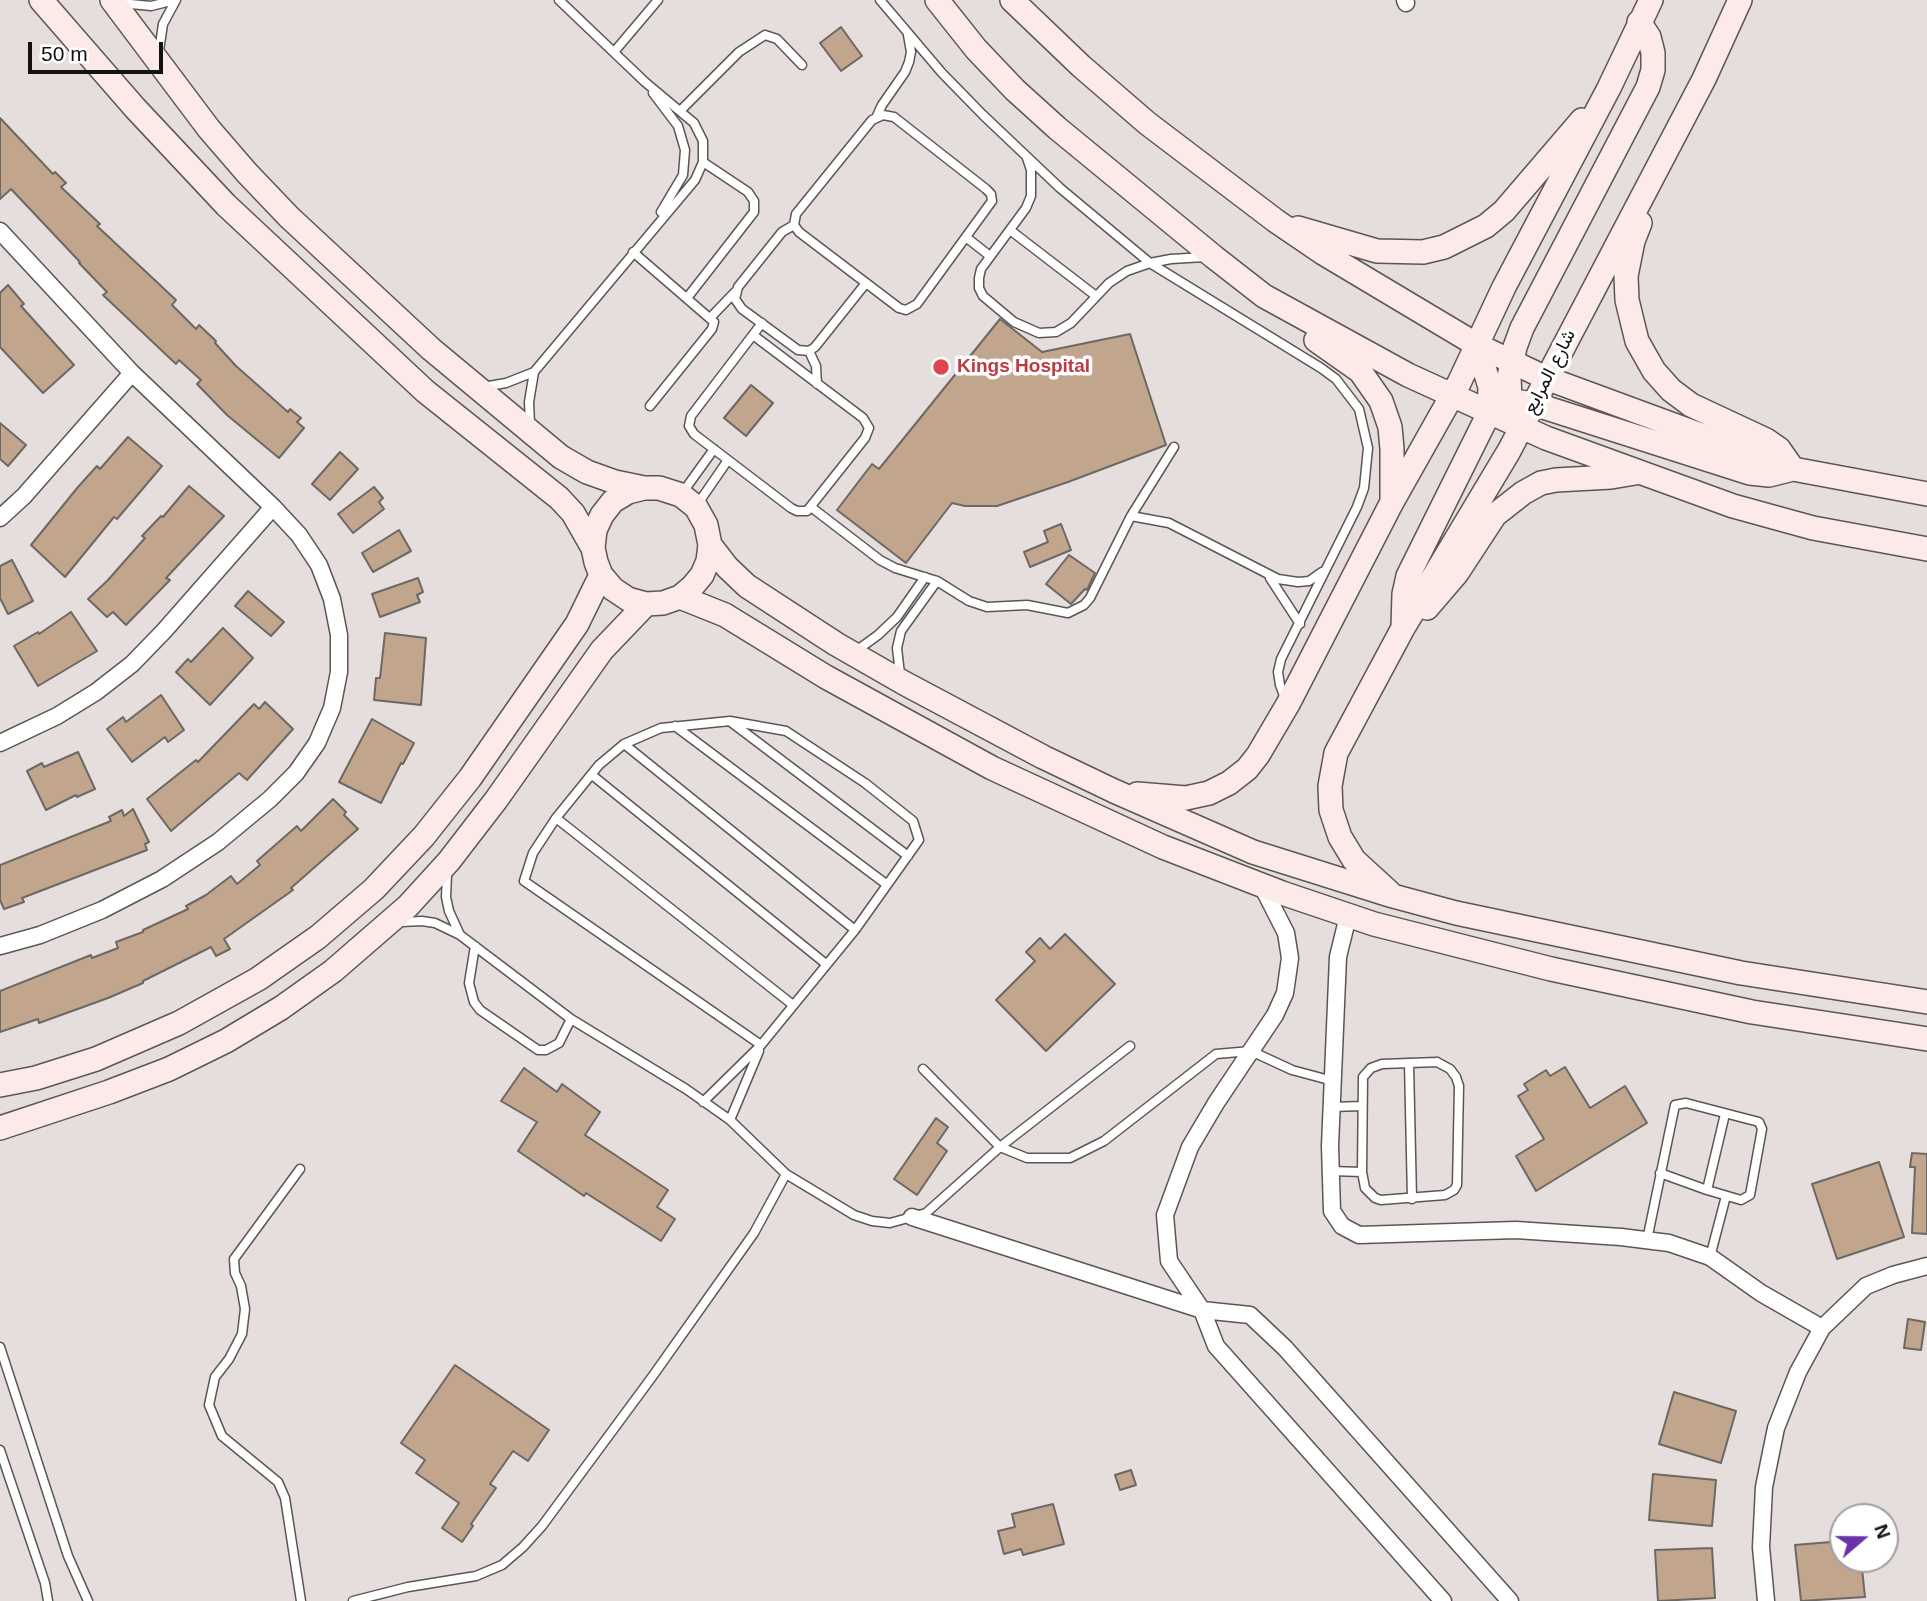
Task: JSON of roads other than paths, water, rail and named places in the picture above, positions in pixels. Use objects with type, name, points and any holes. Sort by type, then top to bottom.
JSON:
[{"type":"street","points":[[41,0],[135,108],[226,205],[425,391],[559,498],[584,530],[601,575],[613,589],[628,599],[646,604],[663,603],[680,597],[692,587],[702,575],[708,561],[710,545],[706,525],[688,501],[659,488],[615,482],[587,472],[561,457],[431,349],[289,217],[209,129],[113,1]]},
{"type":"street","points":[[937,0],[976,49],[1014,90],[1056,128],[1264,296],[1292,324],[1360,371],[1374,388],[1390,427],[1392,502]]},
{"type":"street","points":[[1012,0],[1081,66],[1147,123],[1276,221],[1323,253],[1477,345],[1546,378],[1793,469],[1927,494]]},
{"type":"street","points":[[1114,791],[1186,798],[1209,793],[1229,783],[1247,769],[1258,755],[1288,704],[1392,502],[1455,389],[1504,287],[1609,88],[1651,0]]},
{"type":"street","name":"شارع المرابع","points":[[1264,296],[1408,375],[1455,389],[1498,397],[1521,428],[1704,79],[1740,0]]},
{"type":"street","points":[[1403,628],[1404,594],[1408,576],[1498,397],[1522,328],[1648,87],[1653,71],[1653,53],[1649,37],[1639,22]]},
{"type":"street","points":[[1276,221],[1377,251],[1423,252],[1444,247],[1486,226],[1504,211],[1609,88]]},
{"type":"street","points":[[1668,149],[1633,241],[1626,276],[1627,300],[1637,341],[1654,371],[1671,390],[1702,411],[1766,440],[1779,449],[1793,469]]},
{"type":"street","points":[[0,231],[132,373],[299,535],[319,565],[332,599],[339,635],[339,672],[332,708],[317,743],[296,773],[270,799],[218,842],[162,879],[102,910],[40,935],[0,946]]},
{"type":"street","points":[[1477,345],[1498,397]]},
{"type":"street","points":[[0,518],[24,496],[132,373]]},
{"type":"street","points":[[1498,397],[1546,378]]},
{"type":"street","points":[[1498,397],[1534,404],[1750,473],[1769,475],[1793,469]]},
{"type":"street","points":[[1393,896],[1354,860],[1340,837],[1331,810],[1330,786],[1336,753],[1403,628],[1521,428],[1732,506],[1813,528],[1927,549]]},
{"type":"street","points":[[1403,628],[1425,610],[1446,587],[1495,515],[1523,493],[1556,480],[1611,477],[1639,472]]},
{"type":"street","points":[[593,548],[595,530],[608,508],[628,492],[644,488]]},
{"type":"street","points":[[0,743],[67,710],[132,664],[273,507]]},
{"type":"street","points":[[710,545],[727,567],[747,586],[904,683],[1114,791],[1253,852],[1456,913],[1741,973],[1927,1002]]},
{"type":"street","points":[[0,1085],[61,1071],[158,1032],[258,979],[318,937],[374,888],[424,836],[462,787],[577,624],[601,575]]},
{"type":"street","points":[[680,597],[725,615],[826,677],[992,768],[1163,847],[1250,882],[1348,916],[1551,969],[1752,1012],[1927,1039]]},
{"type":"street","points":[[0,1128],[121,1088],[169,1069],[226,1041],[281,1008],[323,978],[386,925],[449,861],[496,800],[602,650],[646,604]]},
{"type":"street","points":[[1261,884],[1286,933],[1290,958],[1285,993],[1275,1016],[1216,1103],[1190,1147],[1165,1215],[1169,1261],[1202,1310],[1216,1346],[1443,1601]]},
{"type":"street","points":[[1348,916],[1338,957],[1332,1107],[1332,1211],[1342,1226],[1359,1235],[1516,1230],[1647,1240],[1683,1247],[1710,1257],[1761,1293],[1822,1328]]},
{"type":"street","points":[[912,1217],[1202,1310],[1250,1315],[1285,1348],[1510,1601]]},
{"type":"street","points":[[1766,1601],[1761,1517],[1769,1457],[1786,1399],[1822,1328],[1866,1286],[1927,1266]]},
{"type":"lane","points":[[113,1],[151,6],[175,0]]},
{"type":"lane","points":[[160,61],[158,49],[163,24],[175,0]]},
{"type":"lane","points":[[477,387],[506,383],[534,372],[695,180],[703,162],[704,151],[694,123],[645,82],[559,0]]},
{"type":"lane","points":[[614,52],[658,0]]},
{"type":"lane","points":[[880,0],[975,107],[1060,188],[1150,263],[1336,379],[1359,409],[1368,448],[1364,488],[1281,659],[1278,672],[1280,685],[1288,704]]},
{"type":"lane","points":[[710,318],[735,292],[782,232],[794,225],[796,214],[877,116],[909,62],[911,52],[906,32]]},
{"type":"lane","points":[[680,111],[740,52],[765,35],[777,39],[802,65]]},
{"type":"lane","points":[[645,82],[678,127],[685,150],[683,175],[648,233]]},
{"type":"lane","points":[[794,225],[899,308],[912,309],[990,207],[991,194],[894,117],[877,116]]},
{"type":"lane","points":[[1026,155],[1031,170],[1031,196],[1026,208],[981,269],[979,278],[983,296],[1013,322],[1031,331],[1048,333],[1064,328],[1115,278],[1150,263],[1214,257]]},
{"type":"lane","points":[[687,298],[749,222],[754,212],[754,201],[748,192],[703,162]]},
{"type":"lane","points":[[1010,230],[1097,296]]},
{"type":"lane","points":[[967,237],[990,256]]},
{"type":"lane","points":[[632,252],[713,322],[712,329],[650,406]]},
{"type":"lane","points":[[735,292],[737,305],[798,350],[809,351],[866,283]]},
{"type":"lane","points":[[753,335],[863,418],[869,428],[865,438],[811,508],[802,512],[791,508],[694,434],[689,421],[753,335],[762,323]]},
{"type":"lane","points":[[809,351],[816,366],[817,384]]},
{"type":"lane","points":[[531,432],[529,402],[534,372]]},
{"type":"lane","points":[[811,508],[880,560],[895,568],[937,581],[969,601],[986,607],[1027,606],[1058,612],[1077,610],[1090,598],[1131,516],[1174,447]]},
{"type":"lane","points":[[688,501],[714,449]]},
{"type":"lane","points":[[688,501],[728,460]]},
{"type":"lane","points":[[1131,516],[1169,523],[1268,576],[1298,582],[1308,581],[1325,570]]},
{"type":"lane","points":[[1268,576],[1300,624]]},
{"type":"lane","points":[[852,653],[878,635],[897,617],[925,577]]},
{"type":"lane","points":[[904,683],[897,660],[898,640],[905,623],[937,581]]},
{"type":"lane","points":[[730,721],[908,856]]},
{"type":"lane","points":[[703,1102],[761,1045],[855,930],[919,840],[913,821],[865,783],[786,731],[730,721],[661,728],[624,744],[599,765],[556,818],[533,853],[524,881],[761,1045]]},
{"type":"lane","points":[[675,726],[886,884]]},
{"type":"lane","points":[[624,744],[855,930]]},
{"type":"lane","points":[[592,775],[826,964]]},
{"type":"lane","points":[[556,818],[793,1005]]},
{"type":"lane","points":[[449,861],[446,897],[460,935]]},
{"type":"lane","points":[[386,925],[422,921],[435,923],[460,935],[571,1019],[730,1119],[786,1174],[854,1215],[872,1222],[890,1223],[926,1213],[1000,1147],[1130,1046]]},
{"type":"lane","points":[[475,946],[469,983],[474,1002],[480,1010],[538,1050],[546,1050],[559,1043],[571,1019]]},
{"type":"lane","points":[[730,1119],[761,1045]]},
{"type":"lane","points":[[923,1069],[1000,1147],[1027,1158],[1070,1158],[1104,1141],[1216,1054],[1251,1051],[1292,1070],[1333,1081]]},
{"type":"lane","points":[[1409,1063],[1412,1199]]},
{"type":"lane","points":[[1409,1063],[1442,1063],[1453,1073],[1459,1086],[1457,1185],[1450,1194],[1445,1195],[1381,1200],[1371,1196],[1365,1188],[1362,1172],[1362,1083],[1371,1068],[1382,1064],[1409,1063]]},
{"type":"lane","points":[[1647,1240],[1660,1173],[1675,1105],[1686,1103],[1759,1122],[1762,1129],[1750,1195],[1741,1200],[1660,1173]]},
{"type":"lane","points":[[1332,1107],[1362,1106]]},
{"type":"lane","points":[[1707,1190],[1724,1114]]},
{"type":"lane","points":[[300,1169],[234,1259],[245,1309],[242,1334],[229,1359],[215,1377],[209,1405],[222,1436],[278,1482],[285,1498],[301,1601]]},
{"type":"lane","points":[[1331,1171],[1362,1172]]},
{"type":"lane","points":[[353,1601],[408,1587],[477,1576],[502,1565],[523,1547],[550,1515],[754,1233],[786,1174]]},
{"type":"lane","points":[[1710,1257],[1726,1196]]},
{"type":"lane","points":[[0,1347],[68,1556],[88,1601]]},
{"type":"lane","points":[[0,1450],[45,1583],[48,1601]]},
{"type":"place","name":"Kings Hospital","points":[[941,367]]}]
